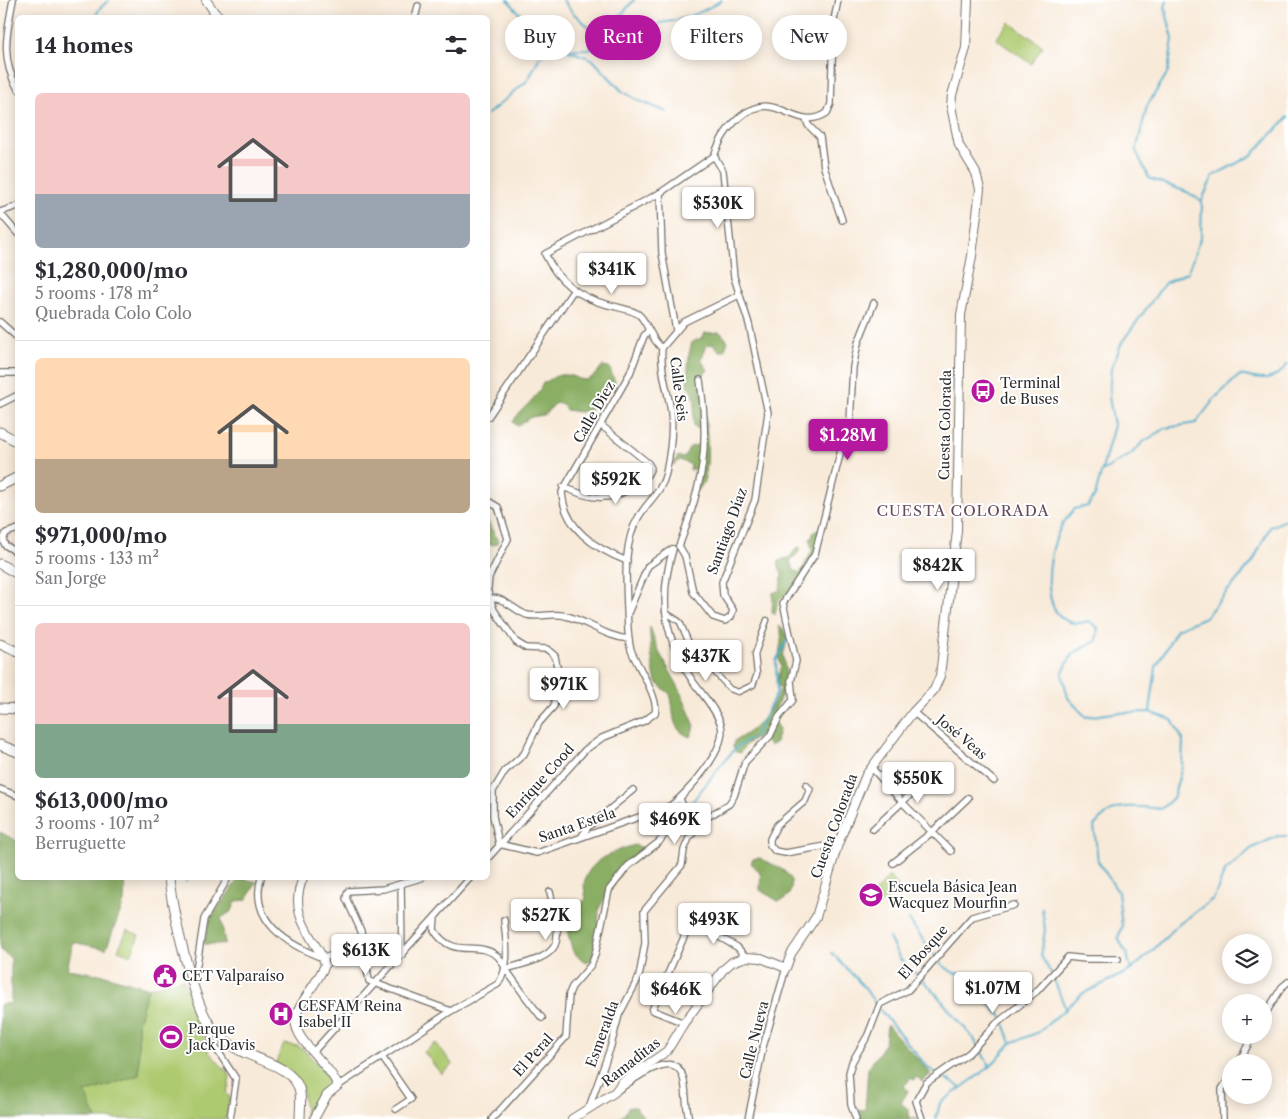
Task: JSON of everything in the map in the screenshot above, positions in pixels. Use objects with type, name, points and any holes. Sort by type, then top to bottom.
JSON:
[{"type":"main road","points":[[0,432],[15,440]]},
{"type":"main road","points":[[0,486],[15,479]]},
{"type":"main road","points":[[0,564],[15,572]]},
{"type":"main road","points":[[0,644],[15,651]]},
{"type":"main road","points":[[0,708],[15,709]]},
{"type":"main road","points":[[0,745],[15,751]]},
{"type":"main road","points":[[168,880],[194,982],[209,1023],[225,1041],[238,1050],[276,1067],[290,1077],[298,1088],[300,1119]]},
{"type":"street","points":[[13,0],[5,43],[8,69],[15,83]]},
{"type":"street","points":[[206,0],[218,15]]},
{"type":"street","points":[[662,348],[651,337],[641,316],[630,310],[607,305],[573,291],[559,278],[545,254],[660,193],[714,156],[722,137],[731,125],[748,110],[762,105],[774,107],[806,119],[824,115],[830,109],[832,25],[838,0]]},
{"type":"street","name":"Cuesta Colorada","points":[[786,968],[791,954],[816,917],[838,844],[870,767],[913,712],[934,690],[940,676],[956,531],[961,315],[972,256],[980,188],[976,173],[959,145],[951,106],[952,95],[966,48],[968,0]]},
{"type":"street","points":[[416,15],[418,6]]},
{"type":"street","points":[[806,119],[808,125],[820,138],[824,167],[842,220]]},
{"type":"street","points":[[714,156],[723,171],[733,270],[739,295]]},
{"type":"street","points":[[660,193],[662,252],[676,330]]},
{"type":"street","points":[[15,207],[0,212],[15,230]]},
{"type":"street","points":[[490,414],[573,291]]},
{"type":"street","name":"Calle Seis","points":[[629,639],[627,561],[636,520],[656,496],[666,472],[672,426],[662,364],[662,348],[684,322],[739,295]]},
{"type":"street","name":"Santiago Díaz","points":[[676,548],[684,551],[693,592],[712,617],[725,621],[730,617],[733,610],[723,595],[722,582],[755,500],[768,413],[749,324],[739,295]]},
{"type":"street","name":"Esmeralda","points":[[588,1110],[610,1050],[619,1015],[639,977],[645,942],[644,912],[682,864],[684,850],[689,838],[706,818],[728,804],[734,796],[745,762],[770,736],[779,717],[793,700],[791,681],[796,662],[783,603],[815,554],[841,450],[850,422],[853,368],[858,343],[874,303]]},
{"type":"street","points":[[0,322],[15,335]]},
{"type":"street","name":"Calle Diez","points":[[563,487],[602,426],[630,373],[644,336],[648,331]]},
{"type":"street","points":[[0,373],[15,373]]},
{"type":"street","name":"Santa Estela","points":[[499,844],[537,852],[670,806],[680,799],[710,761],[722,736],[721,724],[687,672],[672,643],[665,612],[665,581],[695,501],[704,468],[706,435],[700,380]]},
{"type":"street","points":[[0,404],[15,396]]},
{"type":"street","points":[[602,426],[651,468],[648,474],[635,486],[606,497],[588,496],[563,487],[563,506],[578,530],[609,554],[627,561]]},
{"type":"street","points":[[490,502],[498,507],[508,539],[490,575]]},
{"type":"street","points":[[15,530],[6,533],[3,540],[5,545],[15,552]]},
{"type":"street","points":[[628,616],[648,566],[676,548]]},
{"type":"street","points":[[490,596],[501,599],[519,612],[529,615],[559,614],[569,616],[612,636],[629,639]]},
{"type":"street","points":[[490,600],[498,617],[516,642],[526,648],[547,649],[555,656],[558,673],[554,706],[539,723],[524,754],[505,771],[493,791],[493,816],[499,844]]},
{"type":"street","points":[[665,612],[680,622],[689,643],[697,653],[730,689],[738,692],[753,685],[757,674],[755,654],[767,620]]},
{"type":"street","name":"Enrique Cood","points":[[490,855],[585,750],[602,738],[644,720],[655,713],[655,702],[631,650],[629,639]]},
{"type":"street","name":"José Veas","points":[[913,712],[994,781]]},
{"type":"street","points":[[870,767],[903,803],[952,850]]},
{"type":"street","points":[[873,829],[935,772]]},
{"type":"street","points":[[806,785],[810,789],[806,801],[778,825],[770,839],[770,844],[776,851],[785,853],[838,844]]},
{"type":"street","points":[[0,789],[15,795]]},
{"type":"street","points":[[582,836],[588,827],[633,790]]},
{"type":"street","points":[[893,864],[932,832],[968,798]]},
{"type":"street","name":"El Peral","points":[[492,1119],[566,1037],[569,994],[572,987],[587,971],[595,955],[609,890],[628,866],[659,842],[684,808],[680,799]]},
{"type":"street","points":[[194,982],[204,919],[227,880]]},
{"type":"street","points":[[260,880],[260,902],[275,932],[288,942],[323,958],[340,953],[362,937]]},
{"type":"street","points":[[303,880],[297,900],[299,914],[325,965],[296,1015],[295,1026],[301,1040],[314,1051],[334,1077],[338,1086]]},
{"type":"street","points":[[414,880],[383,889],[348,891],[346,893],[366,953],[366,974],[372,984],[451,1011]]},
{"type":"street","points":[[314,1051],[372,984],[402,956],[468,880]]},
{"type":"street","points":[[401,884],[402,956]]},
{"type":"street","points":[[505,969],[536,961],[554,949],[558,935],[550,892]]},
{"type":"street","name":"El Bosque","points":[[856,1119],[850,1094],[852,1062],[868,1035],[880,1004],[908,990],[972,917],[1014,905]]},
{"type":"street","points":[[531,917],[555,914]]},
{"type":"street","points":[[436,916],[434,930],[444,944],[463,949],[494,953],[501,958],[505,969],[542,1018]]},
{"type":"street","points":[[314,1119],[327,1095],[338,1086],[451,1011],[498,984],[505,969],[507,958],[504,920]]},
{"type":"street","points":[[684,1022],[652,1010],[691,921],[737,946],[746,957],[760,958],[786,968]]},
{"type":"street","points":[[922,1119],[916,1101],[926,1083],[969,1053],[996,1024],[1037,991],[1068,956],[1086,959],[1118,959]]},
{"type":"street","name":"Ramaditas","points":[[572,1119],[615,1092],[622,1082],[667,1051],[684,1022],[723,970],[732,962],[746,957]]},
{"type":"street","name":"Calle Nueva","points":[[748,1119],[763,1047],[786,968]]},
{"type":"street","points":[[1272,1003],[1282,987],[1288,982]]},
{"type":"street","points":[[209,1023],[212,1042],[236,1080],[230,1119]]},
{"type":"street","points":[[382,1057],[411,1099],[396,1109]]},
{"type":"street","points":[[615,1092],[648,1070],[666,1065],[674,1066],[683,1076],[689,1119]]},
{"type":"street","points":[[1222,1104],[1223,1119]]},
{"type":"green space","points":[[1009,22],[1043,46],[1031,64],[996,39]]},
{"type":"green space","points":[[720,332],[728,341],[724,351],[719,351],[714,344],[707,345],[701,360],[708,370],[700,379],[706,420],[708,455],[703,483],[697,491],[694,485],[701,471],[697,469],[690,470],[691,465],[680,460],[673,465],[678,456],[684,458],[690,447],[698,445],[701,435],[700,430],[694,427],[695,400],[687,385],[689,354],[692,342],[702,338],[705,333]]},
{"type":"green space","points":[[602,366],[609,367],[615,382],[614,388],[597,398],[591,409],[580,412],[566,410],[563,404],[556,403],[544,415],[531,417],[517,426],[513,422],[537,394],[543,383],[560,375],[586,380],[596,374]]},
{"type":"green space","points":[[490,525],[498,542],[495,545],[490,544]]},
{"type":"green space","points":[[820,529],[817,562],[790,593],[778,601],[775,615],[772,612],[773,593],[780,590],[782,575],[778,562],[789,558],[800,547],[800,551],[790,561],[794,570],[800,573],[812,551],[810,540],[814,532]]},
{"type":"green space","points":[[779,626],[784,629],[787,640],[783,656],[786,673],[784,687],[773,718],[779,730],[776,742],[770,746],[761,736],[746,744],[740,753],[736,752],[733,747],[734,741],[750,731],[763,719],[773,705],[781,688],[776,684],[781,666],[779,656],[781,631]]},
{"type":"green space","points":[[650,627],[659,652],[677,684],[695,726],[690,737],[678,729],[674,719],[670,694],[656,681]]},
{"type":"green space","points":[[0,832],[15,840],[15,880],[125,880],[124,902],[106,949],[73,942],[67,969],[105,975],[148,988],[138,1022],[139,1075],[85,1093],[96,1119],[0,1119],[0,1005],[11,1003],[11,958],[0,950]]},
{"type":"green space","points":[[635,845],[647,849],[625,867],[599,908],[598,930],[592,960],[585,962],[573,952],[568,934],[571,912],[586,899],[584,882],[592,867],[605,857]]},
{"type":"green space","points":[[760,858],[783,870],[791,879],[790,892],[784,899],[778,901],[760,890],[760,875],[751,863],[753,859]]},
{"type":"green space","points":[[889,876],[899,886],[883,904],[873,894]]},
{"type":"green space","points":[[238,880],[257,882],[246,900],[236,901],[232,911],[221,918],[225,944],[204,944],[209,921]]},
{"type":"green space","points":[[127,930],[139,935],[131,955],[118,950]]},
{"type":"green space","name":"Parque Jack Davis","points":[[183,979],[209,1052],[230,1075],[226,1093],[230,1097],[226,1119],[96,1119],[84,1093],[139,1075],[138,1022],[148,988]]},
{"type":"green space","points":[[887,1025],[931,1074],[922,1082],[917,1077],[914,1080],[911,1078],[904,1086],[908,1091],[901,1103],[908,1109],[910,1118],[918,1119],[859,1119],[856,1111],[865,1110],[868,1068],[885,1044]]},
{"type":"green space","points":[[436,1043],[453,1065],[441,1074],[424,1052]]},
{"type":"green space","points":[[284,1044],[298,1046],[304,1050],[326,1073],[328,1085],[313,1119],[306,1119],[300,1087],[292,1078],[274,1066]]},
{"type":"green space","points":[[628,1107],[635,1107],[643,1116],[643,1119],[618,1119],[625,1114]]},
{"type":"waterway","points":[[96,15],[99,9],[109,0]]},
{"type":"waterway","points":[[508,0],[521,15]]},
{"type":"waterway","points":[[563,0],[572,12],[588,26],[591,49],[613,51],[638,45],[660,23],[692,15],[722,0]]},
{"type":"waterway","points":[[490,112],[528,80],[539,58],[550,50],[591,49],[605,27],[621,15],[634,0]]},
{"type":"waterway","points":[[1131,970],[1127,954],[1118,938],[1122,926],[1118,892],[1098,861],[1094,826],[1109,812],[1117,809],[1132,806],[1161,809],[1173,798],[1182,767],[1183,740],[1172,720],[1150,712],[1113,713],[1086,717],[1068,698],[1062,674],[1072,654],[1096,641],[1098,628],[1089,621],[1076,623],[1063,618],[1055,609],[1051,597],[1049,569],[1055,541],[1062,525],[1074,509],[1088,506],[1095,496],[1114,425],[1109,397],[1111,369],[1122,342],[1165,283],[1188,272],[1201,236],[1202,201],[1187,192],[1149,178],[1136,151],[1147,106],[1168,72],[1173,39],[1165,8],[1167,0]]},
{"type":"waterway","points":[[575,53],[592,59],[622,91],[639,101],[667,112]]},
{"type":"waterway","points":[[1202,200],[1213,176],[1252,155],[1288,117]]},
{"type":"waterway","points":[[1102,471],[1130,455],[1143,442],[1166,428],[1196,423],[1215,398],[1240,375],[1261,379],[1272,378],[1288,364]]},
{"type":"waterway","points":[[1150,711],[1156,667],[1177,629],[1205,617],[1252,563],[1270,527],[1288,519]]},
{"type":"waterway","points":[[688,807],[738,746],[755,736],[777,692],[776,661],[788,638]]},
{"type":"waterway","points":[[936,1119],[940,1103],[990,1067],[1011,1043],[1039,1032],[1082,994],[1131,970],[1178,925],[1214,898],[1225,871],[1252,848],[1278,836],[1288,836]]},
{"type":"waterway","points":[[1042,908],[1045,930],[1041,956],[1051,973]]},
{"type":"waterway","points":[[909,920],[940,963],[952,972],[965,975],[977,981],[985,999],[1002,1017],[1011,1043]]},
{"type":"waterway","points":[[889,938],[900,959],[930,987],[974,1039],[990,1067]]},
{"type":"waterway","points":[[832,953],[864,987],[877,1006]]},
{"type":"waterway","points":[[1053,977],[1066,1010]]},
{"type":"waterway","points":[[880,1010],[928,1068],[960,1087]]},
{"type":"place","name":"Terminal de Buses","points":[[983,391]]},
{"type":"place","name":"Escuela Básica Jean Wacquez Mourfin","points":[[871,895]]},
{"type":"place","name":"CET Valparaíso","points":[[165,976]]},
{"type":"place","name":"CESFAM Reina Isabel II","points":[[281,1014]]},
{"type":"place","name":"Parque Jack Davis","points":[[171,1037]]},
{"type":"district","name":"CUESTA COLORADA","points":[[963,511]]}]
